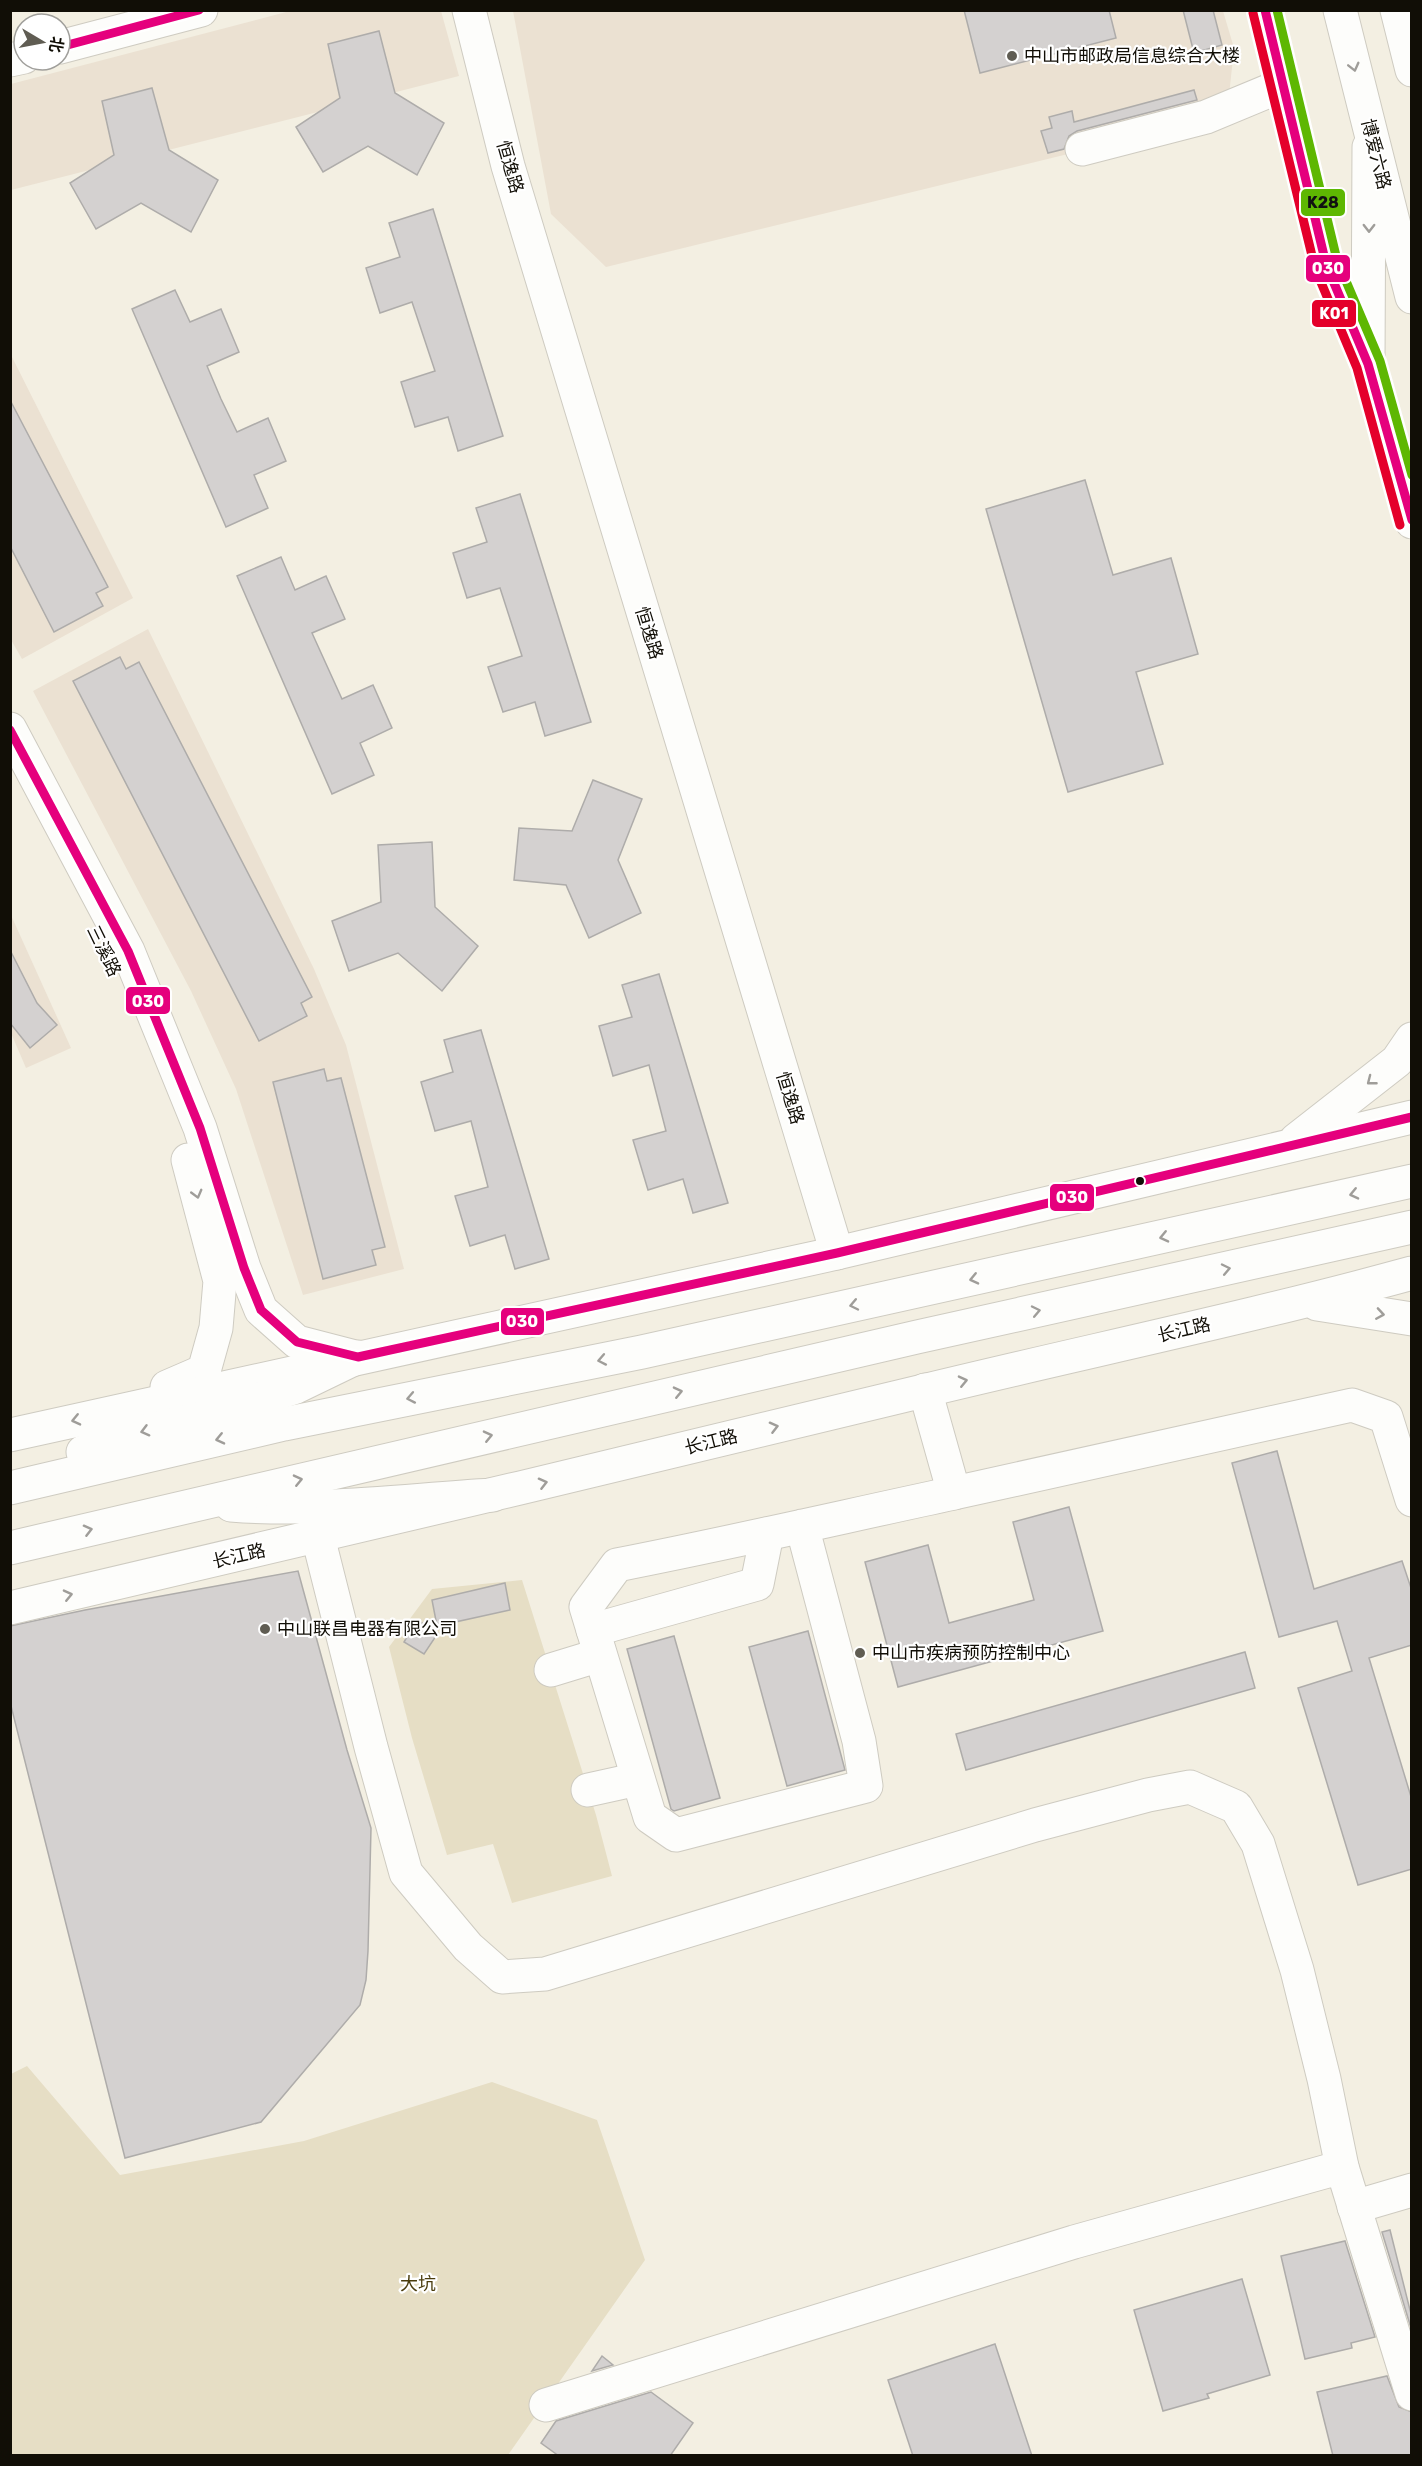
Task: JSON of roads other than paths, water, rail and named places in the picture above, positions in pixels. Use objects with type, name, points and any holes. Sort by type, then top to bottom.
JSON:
[{"type":"main road","points":[[72,44],[201,10]]},
{"type":"main road","name":"恒逸路","points":[[469,10],[508,166],[837,1253]]},
{"type":"main road","points":[[1265,10],[1326,264],[1368,364],[1412,522]]},
{"type":"main road","name":"博爱六路","points":[[1340,10],[1412,297]]},
{"type":"main road","points":[[1397,10],[1412,70]]},
{"type":"main road","points":[[1082,149],[1206,117],[1283,85]]},
{"type":"main road","points":[[1368,364],[1369,127]]},
{"type":"main road","name":"三溪路","points":[[10,729],[128,951],[200,1128],[244,1268],[261,1310],[297,1342],[358,1357]]},
{"type":"main road","name":"三溪路","points":[[10,771],[111,962],[182,1138],[220,1281],[216,1328],[204,1371],[115,1411]]},
{"type":"main road","points":[[1288,1145],[1397,1061],[1412,1039]]},
{"type":"main road","points":[[10,1435],[837,1253],[1412,1117]]},
{"type":"main road","points":[[1378,1125],[1412,1130]]},
{"type":"main road","points":[[10,1488],[284,1424],[642,1352],[1412,1181]]},
{"type":"main road","points":[[10,1548],[917,1337],[1412,1227]]},
{"type":"main road","name":"长江路","points":[[10,1608],[318,1537],[925,1390],[1307,1302],[1408,1274]]},
{"type":"main road","points":[[1307,1302],[1412,1319]]},
{"type":"main road","points":[[46,1479],[79,1454],[140,1432],[205,1417],[296,1387],[358,1357]]},
{"type":"main road","points":[[925,1390],[954,1493]]},
{"type":"main road","points":[[802,1526],[859,1741],[866,1786],[676,1835],[650,1817],[586,1607],[617,1564],[767,1534],[802,1526],[1352,1405],[1386,1418],[1412,1500]]},
{"type":"main road","points":[[200,1503],[275,1509],[352,1506],[493,1495]]},
{"type":"main road","points":[[551,1670],[597,1642],[757,1584],[767,1534]]},
{"type":"main road","points":[[318,1537],[370,1747],[406,1873],[468,1947],[502,1977],[545,1974],[1035,1825],[1148,1795],[1190,1787],[1236,1807],[1258,1844],[1297,1970],[1324,2079],[1342,2167],[1412,2394]]},
{"type":"main road","points":[[588,1790],[638,1779]]},
{"type":"main road","points":[[546,2405],[1074,2242],[1342,2167]]},
{"type":"main road","points":[[1354,2207],[1412,2190]]},
{"type":"place","name":"中山市邮政局信息综合大楼","points":[[1012,56]]},
{"type":"place","name":"中山联昌电器有限公司","points":[[265,1629]]},
{"type":"place","name":"中山市疾病预防控制中心","points":[[860,1653]]},
{"type":"park label","name":"大坑","points":[[418,2284]]}]
